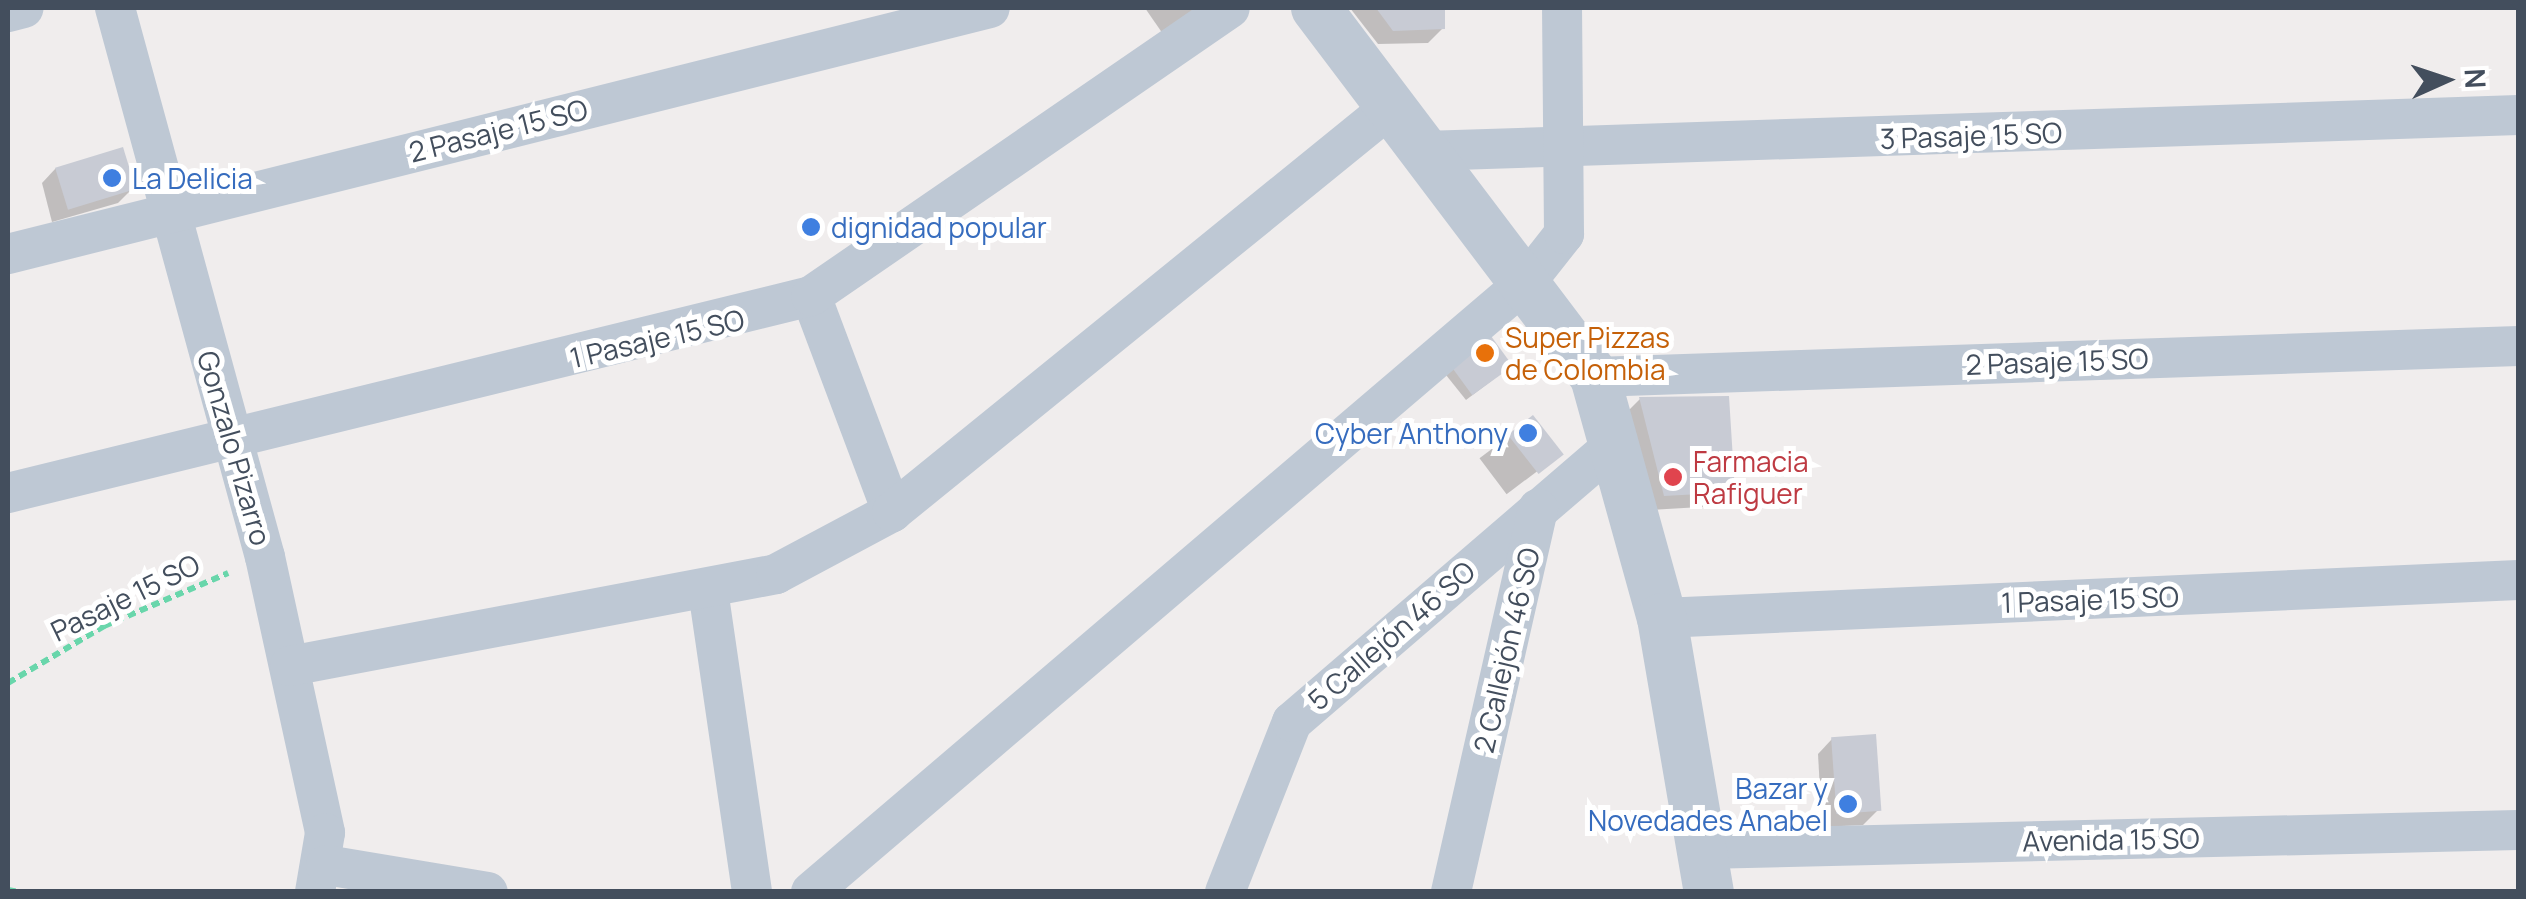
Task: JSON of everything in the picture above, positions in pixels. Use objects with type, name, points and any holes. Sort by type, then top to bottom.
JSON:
[{"type":"street","points":[[8,12],[24,8]]},
{"type":"street","name":"Gonzalo Pizarro","points":[[115,8],[266,557],[290,666],[320,878]]},
{"type":"street","name":"2 Pasaje 15 SO","points":[[8,254],[990,8]]},
{"type":"street","name":"1 Pasaje 15 SO","points":[[8,493],[230,433],[811,296],[1230,8]]},
{"type":"street","points":[[1316,8],[1527,282],[1595,377],[1617,442],[1662,618],[1706,870]]},
{"type":"street","points":[[812,892],[1527,282],[1564,234],[1569,149],[1562,8]]},
{"type":"street","points":[[290,666],[708,590],[776,574],[892,512],[1391,107]]},
{"type":"street","name":"3 Pasaje 15 SO","points":[[1424,151],[2518,114]]},
{"type":"street","points":[[811,296],[892,512]]},
{"type":"street","name":"2 Pasaje 15 SO","points":[[1595,377],[2518,346]]},
{"type":"street","name":"2 Callejón 46 SO","points":[[1451,892],[1538,509],[1617,442]]},
{"type":"street","name":"5 Callejón 46 SO","points":[[1225,892],[1292,722],[1538,509]]},
{"type":"street","name":"1 Pasaje 15 SO","points":[[1662,618],[2518,580]]},
{"type":"street","points":[[708,590],[752,892]]},
{"type":"street","name":"Avenida 15 SO","points":[[1706,870],[2518,830]]},
{"type":"street","points":[[320,878],[488,892]]},
{"type":"path","name":"Pasaje 15 SO","points":[[8,683],[104,626],[266,557]]},
{"type":"path","points":[[8,890],[18,892]]},
{"type":"building","points":[[1376,8],[1445,8],[1445,29],[1393,31]]},
{"type":"building","points":[[123,147],[136,189],[68,210],[55,168]]},
{"type":"building","points":[[1491,336],[1513,366],[1472,395],[1451,365]]},
{"type":"building","points":[[1729,396],[1735,492],[1664,496],[1639,397]]},
{"type":"building","points":[[1533,415],[1564,454],[1539,474],[1508,435]]},
{"type":"building","points":[[1876,734],[1881,811],[1836,814],[1831,737]]},
{"type":"place","name":"La Delicia","points":[[112,178]]},
{"type":"place","name":"dignidad popular","points":[[811,227]]},
{"type":"place","name":"Super Pizzas de Colombia","points":[[1485,353]]},
{"type":"place","name":"Cyber Anthony","points":[[1528,433]]},
{"type":"place","name":"Farmacia Rafiguer","points":[[1673,477]]},
{"type":"place","name":"Bazar y Novedades Anabel","points":[[1848,804]]}]
